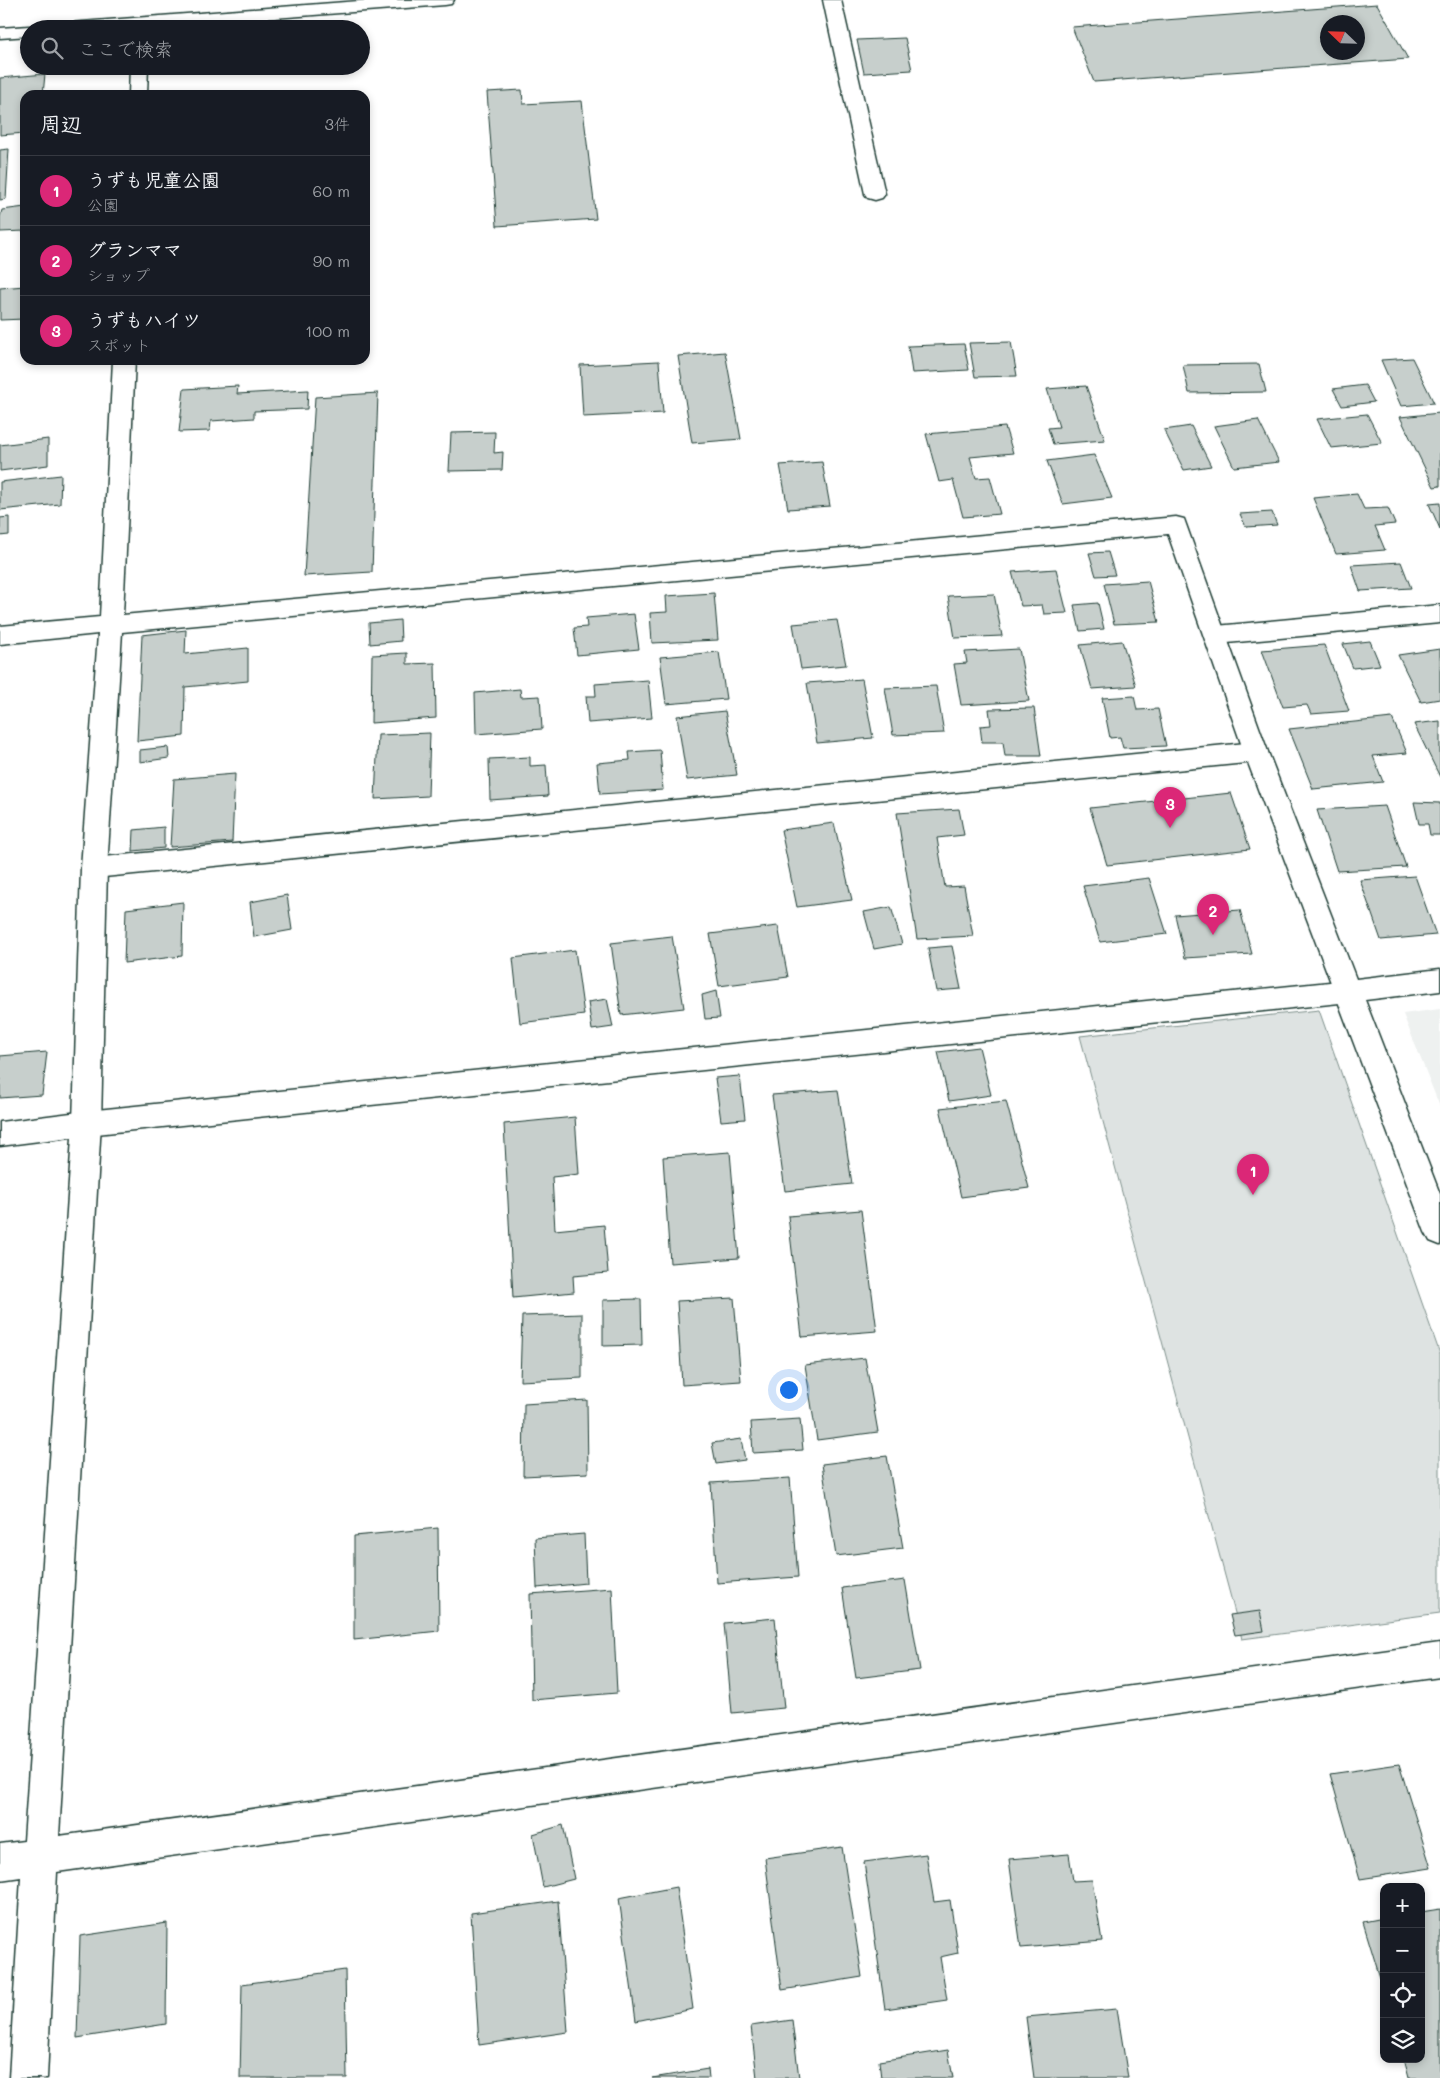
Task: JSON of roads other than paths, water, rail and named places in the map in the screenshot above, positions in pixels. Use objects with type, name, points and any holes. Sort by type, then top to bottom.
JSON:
[{"type":"street","points":[[141,20],[354,3],[444,0]]},
{"type":"street","points":[[832,0],[875,194]]},
{"type":"street","points":[[0,33],[20,32]]},
{"type":"street","points":[[138,90],[139,75]]},
{"type":"street","points":[[28,2078],[40,1856],[87,1123],[94,868],[111,625],[124,365]]},
{"type":"street","points":[[0,635],[1176,525],[1256,752],[1440,1232]]},
{"type":"street","points":[[1216,635],[1440,614]]},
{"type":"street","points":[[94,868],[1256,752]]},
{"type":"street","points":[[0,1134],[87,1123],[1440,980]]},
{"type":"street","points":[[0,1862],[1440,1660]]},
{"type":"place","name":"うずもハイツ","points":[[1170,828]]},
{"type":"place","name":"グランママ","points":[[1213,935]]},
{"type":"place","name":"うずも児童公園","points":[[1253,1195]]}]
